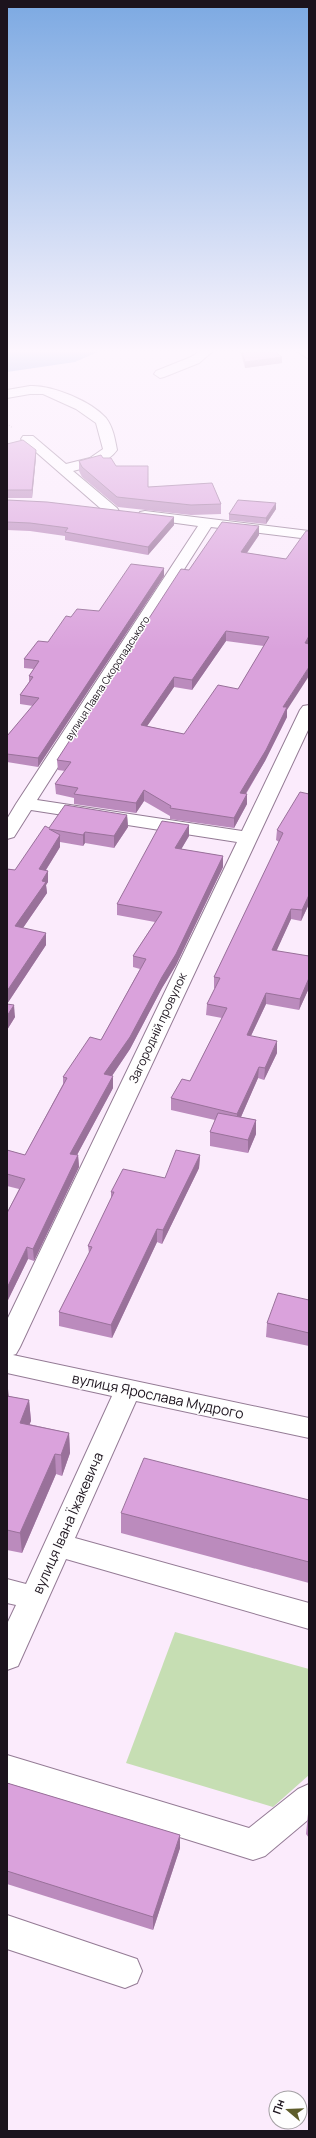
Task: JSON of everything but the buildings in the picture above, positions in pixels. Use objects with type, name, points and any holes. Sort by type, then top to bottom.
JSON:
[{"type":"street","points":[[42,451],[112,512]]},
{"type":"street","points":[[63,469],[92,461],[107,454],[109,451]]},
{"type":"street","points":[[86,508],[309,535]]},
{"type":"street","name":"вулиця Павла Скоропадського","points":[[7,833],[207,523]]},
{"type":"street","name":"Загородній провулок","points":[[7,1347],[309,710]]},
{"type":"street","points":[[25,804],[248,838]]},
{"type":"street","name":"вулиця Ярослава Мудрого","points":[[7,1363],[309,1428]]},
{"type":"street","name":"вулиця Івана Їжакевича","points":[[7,1657],[20,1594],[58,1545],[128,1390]]},
{"type":"street","points":[[58,1545],[309,1616]]},
{"type":"street","points":[[7,1770],[253,1845],[309,1799]]},
{"type":"street","points":[[7,1932],[125,1971]]},
{"type":"green space","points":[[175,1632],[309,1669],[309,1775],[273,1807],[126,1763]]}]
